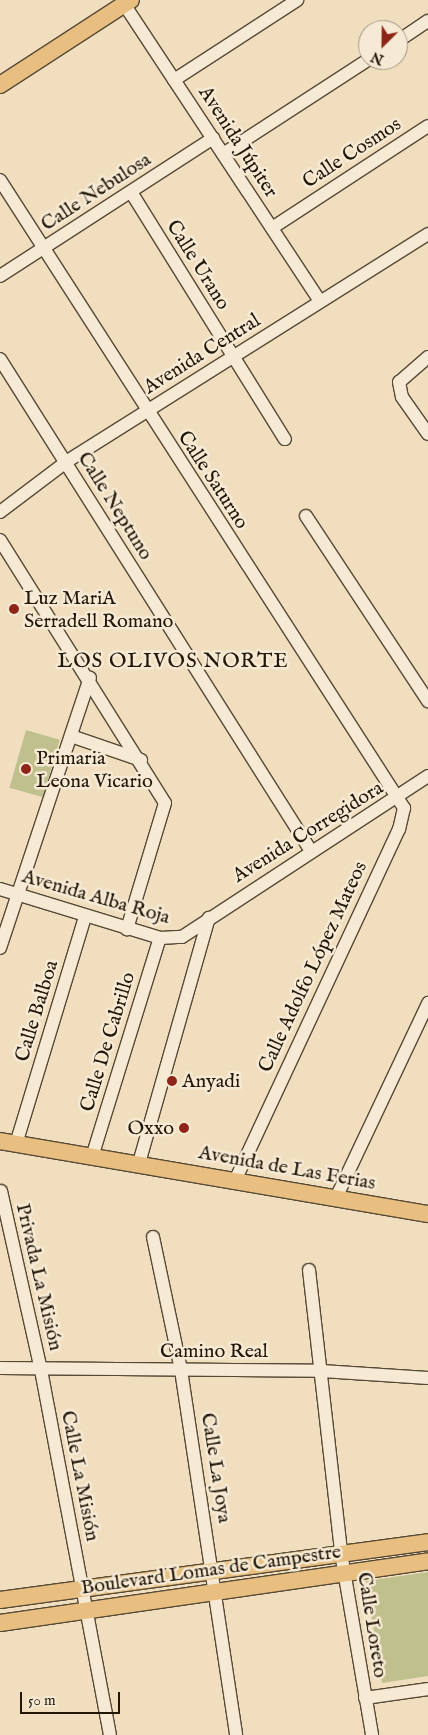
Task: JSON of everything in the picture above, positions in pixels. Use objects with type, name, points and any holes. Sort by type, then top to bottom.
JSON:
[{"type":"main road","points":[[0,85],[128,2]]},
{"type":"main road","points":[[8,1142],[92,1157],[139,1163]]},
{"type":"main road","name":"Avenida de Las Ferias","points":[[139,1163],[428,1214]]},
{"type":"main road","name":"Boulevard Lomas de Campestre","points":[[0,1600],[428,1542]]},
{"type":"main road","name":"Boulevard Lomas de Campestre","points":[[0,1623],[428,1561]]},
{"type":"street","points":[[174,80],[297,0]]},
{"type":"street","name":"Avenida Júpiter","points":[[128,2],[174,80],[320,301]]},
{"type":"street","points":[[408,34],[428,21]]},
{"type":"street","points":[[223,154],[358,66]]},
{"type":"street","name":"Calle Cosmos","points":[[272,228],[428,126]]},
{"type":"street","name":"Calle Nebulosa","points":[[0,276],[212,138]]},
{"type":"street","name":"Calle Saturno","points":[[0,180],[146,411],[398,797]]},
{"type":"street","name":"Calle Urano","points":[[131,192],[285,439]]},
{"type":"street","name":"Avenida Central","points":[[0,512],[66,462],[428,234]]},
{"type":"street","points":[[428,357],[399,382],[402,397],[428,434]]},
{"type":"street","name":"Calle Neptuno","points":[[0,359],[311,851]]},
{"type":"street","points":[[306,516],[428,701]]},
{"type":"street","points":[[0,540],[141,760],[165,810],[127,928]]},
{"type":"street","points":[[0,948],[90,678]]},
{"type":"street","points":[[71,736],[141,760]]},
{"type":"street","name":"Avenida Corregidora","points":[[182,937],[428,776]]},
{"type":"street","name":"Calle Adolfo López Mateos","points":[[235,1180],[403,822],[404,808],[398,797]]},
{"type":"street","name":"Avenida Alba Roja","points":[[0,888],[85,917],[160,938],[182,937]]},
{"type":"street","name":"Calle Balboa","points":[[8,1142],[85,917]]},
{"type":"street","points":[[139,1163],[209,918]]},
{"type":"street","name":"Calle De Cabrillo","points":[[92,1157],[160,938]]},
{"type":"street","points":[[336,1198],[428,1003]]},
{"type":"street","name":"Privada La Misión","points":[[1,1192],[41,1370]]},
{"type":"street","name":"Calle La Joya","points":[[153,1237],[181,1370],[214,1572],[236,1735]]},
{"type":"street","name":"Calle Loreto","points":[[309,1270],[322,1371],[341,1553],[372,1735]]},
{"type":"street","name":"Camino Real","points":[[0,1368],[41,1370],[322,1371],[428,1378]]},
{"type":"street","name":"Calle La Misión","points":[[41,1370],[86,1610]]},
{"type":"street","points":[[86,1610],[110,1735]]},
{"type":"street","points":[[365,1698],[428,1689]]},
{"type":"green space","points":[[26,730],[60,740],[43,797],[9,788]]},
{"type":"green space","points":[[428,1572],[428,1676],[382,1683],[366,1581]]},
{"type":"place","name":"Luz MariA Serradell Romano","points":[[14,609]]},
{"type":"place","name":"Primaria Leona Vicario","points":[[26,769]]},
{"type":"place","name":"Anyadi","points":[[172,1081]]},
{"type":"place","name":"Oxxo","points":[[184,1128]]},
{"type":"district","name":"LOS OLIVOS NORTE","points":[[173,662]]}]
